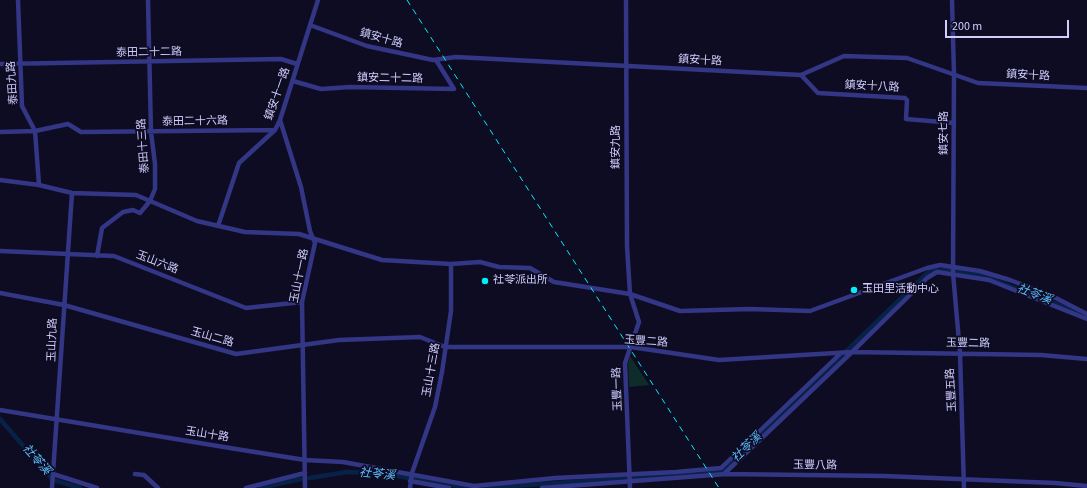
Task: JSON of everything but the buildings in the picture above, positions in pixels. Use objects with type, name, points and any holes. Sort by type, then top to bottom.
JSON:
[{"type":"street","name":"泰田九路","points":[[18,0],[22,106],[36,131],[39,185]]},
{"type":"street","name":"泰田十三路","points":[[148,0],[151,132],[155,177],[155,189],[150,201]]},
{"type":"street","name":"鎮安十一路","points":[[218,226],[239,163],[275,130],[280,120],[318,0]]},
{"type":"street","name":"鎮安九路","points":[[626,0],[627,246],[630,294]]},
{"type":"street","name":"鎮安七路","points":[[952,0],[954,74],[953,267]]},
{"type":"street","name":"鎮安十路","points":[[310,24],[367,46],[403,55],[436,60],[456,56],[626,67],[801,75],[844,56],[907,58],[978,83],[1087,88]]},
{"type":"street","name":"泰田二十二路","points":[[0,64],[280,59],[297,64]]},
{"type":"street","name":"鎮安二十二路","points":[[293,81],[321,89],[350,87],[454,90],[436,60]]},
{"type":"street","name":"鎮安十八路","points":[[801,75],[818,93],[905,98],[906,119],[954,123]]},
{"type":"street","name":"玉山十一路","points":[[280,120],[301,187],[310,231],[314,238],[314,250],[302,302],[304,344],[305,488]]},
{"type":"street","name":"泰田二十六路","points":[[0,132],[36,131],[68,124],[81,132],[275,130]]},
{"type":"street","points":[[0,180],[39,185],[72,192],[136,196],[184,217],[218,226],[245,232],[286,232],[314,238],[382,260],[451,264],[480,262],[499,267],[530,268],[554,282],[630,294],[680,311],[750,309],[810,312],[927,268],[940,265],[980,271],[1010,280],[1052,296],[1087,314]]},
{"type":"street","name":"玉山九路","points":[[52,488],[72,192]]},
{"type":"street","points":[[97,256],[102,228],[123,212],[132,210],[140,213],[150,201]]},
{"type":"street","name":"玉山六路","points":[[0,250],[114,256],[246,308],[302,302]]},
{"type":"street","name":"玉山十三路","points":[[410,488],[411,477],[435,407],[452,310],[451,264]]},
{"type":"street","name":"玉豐五路","points":[[953,267],[960,353],[964,488]]},
{"type":"street","points":[[723,471],[846,352],[927,278],[937,272],[989,280],[1087,319]]},
{"type":"street","name":"玉山二路","points":[[0,293],[64,305],[236,354],[339,340],[420,338],[445,347]]},
{"type":"street","name":"玉豐一路","points":[[630,294],[639,322],[625,363],[630,488]]},
{"type":"street","name":"玉豐二路","points":[[445,347],[631,347],[719,360],[846,352],[1041,355],[1087,359]]},
{"type":"street","points":[[723,471],[846,352]]},
{"type":"street","name":"玉山十路","points":[[0,410],[305,460],[343,462],[411,477]]},
{"type":"street","name":"玉豐八路","points":[[542,488],[629,478],[723,471],[964,479],[1087,486]]},
{"type":"street","points":[[246,488],[305,473]]},
{"type":"street","points":[[53,474],[97,488]]},
{"type":"street","points":[[135,474],[144,475],[158,488]]},
{"type":"street","points":[[411,477],[474,486],[629,478]]},
{"type":"street","points":[[411,477],[450,488]]},
{"type":"green space","points":[[630,356],[649,385],[629,387],[628,363]]},
{"type":"waterway","name":"社苓溪","points":[[483,488],[721,472],[925,275],[933,270],[950,270]]},
{"type":"waterway","name":"社苓溪","points":[[956,271],[981,275],[1078,312]]},
{"type":"waterway","name":"社苓溪","points":[[0,419],[53,480],[80,488]]},
{"type":"waterway","name":"社苓溪","points":[[309,478],[347,472],[379,473],[470,488]]},
{"type":"waterway","name":"社苓溪","points":[[260,488],[301,479]]},
{"type":"railway","points":[[407,0],[719,488]]},
{"type":"place","name":"社苓派出所","points":[[485,281]]},
{"type":"place","name":"玉田里活動中心","points":[[854,290]]}]
